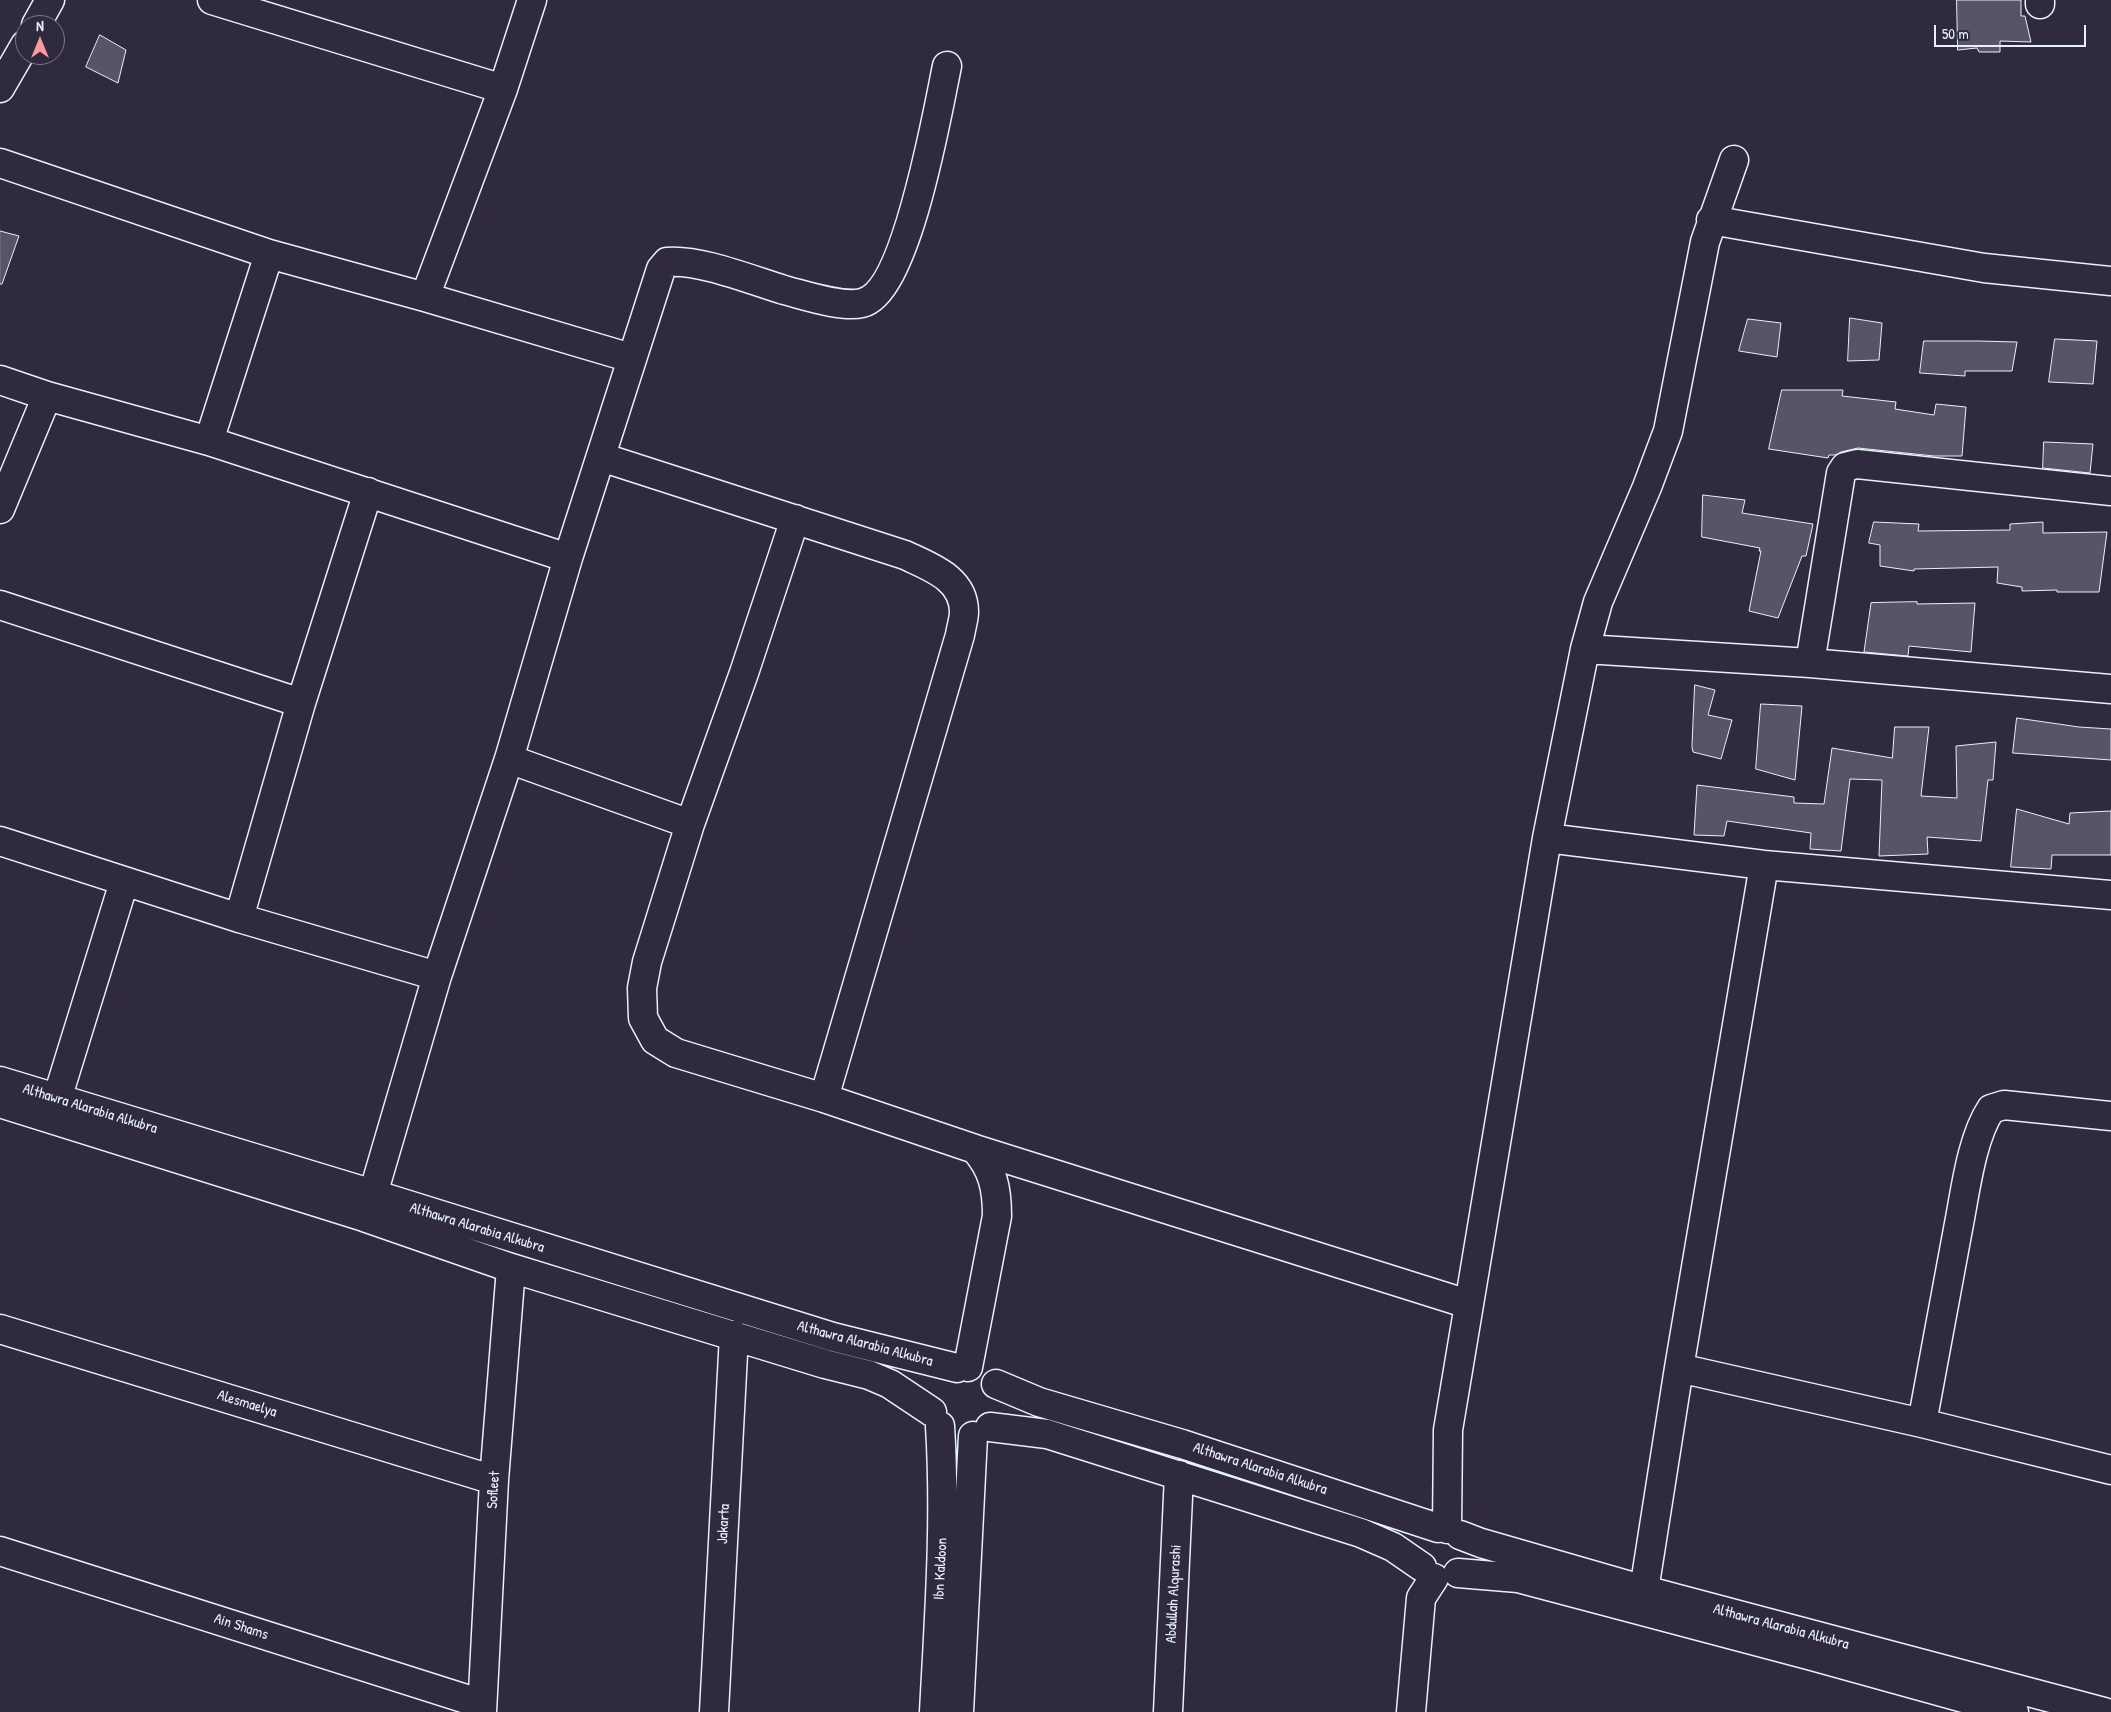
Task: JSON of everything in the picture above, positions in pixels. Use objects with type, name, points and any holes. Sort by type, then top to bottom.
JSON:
[{"type":"street","points":[[42,15],[50,0]]},
{"type":"street","points":[[212,0],[503,88]]},
{"type":"street","points":[[425,297],[503,88],[532,0]]},
{"type":"street","points":[[0,88],[15,62]]},
{"type":"street","points":[[369,1206],[437,976],[509,759],[568,558],[661,269],[667,262],[686,262],[795,293],[839,302],[863,303],[873,298],[882,289],[898,258],[914,210],[947,66]]},
{"type":"street","points":[[1411,1712],[1421,1598],[1438,1573],[1464,1567],[1468,1550],[1449,1531],[1448,1430],[1547,838],[1585,649],[1598,602],[1647,487],[1668,431],[1700,260],[1711,220],[1734,160]]},
{"type":"street","points":[[0,163],[269,254],[425,297],[632,358]]},
{"type":"street","points":[[1711,220],[1984,268],[2111,281]]},
{"type":"street","points":[[210,441],[269,254]]},
{"type":"street","points":[[0,380],[47,396],[210,441],[568,558]]},
{"type":"street","points":[[0,509],[47,396]]},
{"type":"street","points":[[601,456],[905,555],[946,575],[960,592],[964,611],[960,635],[824,1098]]},
{"type":"street","points":[[1810,663],[1841,474],[1845,467],[1857,464],[2111,491]]},
{"type":"street","points":[[239,918],[301,703],[368,492]]},
{"type":"street","points":[[795,519],[744,673],[690,824],[647,962],[642,988],[643,1018],[655,1040],[676,1053],[824,1098],[975,1149],[1468,1304]]},
{"type":"street","points":[[0,605],[301,703]]},
{"type":"street","points":[[1585,649],[1810,663],[2111,689]]},
{"type":"street","points":[[509,759],[690,824]]},
{"type":"street","points":[[1547,838],[1764,865],[2111,895]]},
{"type":"street","points":[[0,841],[239,918],[437,976]]},
{"type":"street","points":[[1644,1590],[1679,1368],[1764,865]]},
{"type":"street","points":[[57,1099],[124,882]]},
{"type":"street","name":"Althawra Alarabia Alkubra","points":[[0,1081],[369,1206],[511,1268],[825,1364],[870,1375],[890,1384],[936,1419]]},
{"type":"street","name":"Althawra Alarabia Alkubra","points":[[0,1103],[833,1337],[962,1368]]},
{"type":"street","points":[[1922,1423],[1966,1189],[1984,1118],[1991,1109],[2004,1105],[2111,1116]]},
{"type":"street","points":[[962,1368],[997,1216],[997,1195],[992,1174],[986,1161],[975,1149]]},
{"type":"street","name":"Sofleet","points":[[482,1708],[494,1480],[511,1268]]},
{"type":"street","name":"Alesmaelya","points":[[0,1328],[494,1480]]},
{"type":"street","name":"Jakarta","points":[[714,1712],[734,1335]]},
{"type":"street","points":[[825,1364],[833,1337]]},
{"type":"street","points":[[962,1368],[979,1370],[989,1376],[996,1384],[1000,1396],[1000,1407],[996,1418],[981,1432],[957,1436],[936,1419],[931,1401],[933,1390],[946,1373],[962,1368]]},
{"type":"street","points":[[1679,1368],[1922,1423],[2111,1470]]},
{"type":"street","name":"Althawra Alarabia Alkubra","points":[[996,1384],[1039,1402],[1182,1444],[1481,1543],[1644,1590],[1934,1691],[2104,1712]]},
{"type":"street","name":"Ibn Kaldoon","points":[[934,1712],[943,1533],[943,1470],[936,1419]]},
{"type":"street","name":"Althawra Alarabia Alkubra","points":[[981,1432],[1047,1434],[1361,1533],[1394,1547],[1438,1573],[1502,1576],[1527,1581],[1812,1656],[2014,1712]]},
{"type":"street","name":"Ibn Kaldoon","points":[[959,1712],[981,1432]]},
{"type":"street","name":"Abdullah Alqurashi","points":[[1168,1712],[1179,1475]]},
{"type":"street","points":[[1438,1573],[1418,1560],[1419,1544],[1430,1531],[1449,1531]]},
{"type":"street","name":"Ain Shams","points":[[0,1551],[482,1708]]},
{"type":"building","points":[[1957,0],[2021,0],[2021,16],[2025,16],[2031,42],[2000,41],[2000,52],[1979,52],[1977,48],[1958,50]]},
{"type":"building","points":[[100,35],[126,50],[118,83],[86,67]]},
{"type":"building","points":[[0,231],[19,236],[2,284],[0,284]]},
{"type":"building","points":[[1850,318],[1882,323],[1879,360],[1848,361]]},
{"type":"building","points":[[1748,319],[1781,323],[1777,357],[1739,351]]},
{"type":"building","points":[[2055,339],[2097,341],[2093,384],[2049,382]]},
{"type":"building","points":[[1924,341],[2017,342],[2012,371],[1965,371],[1965,376],[1920,373]]},
{"type":"building","points":[[1782,390],[1843,390],[1842,396],[1896,402],[1895,409],[1934,415],[1936,404],[1966,407],[1962,456],[1934,456],[1858,448],[1836,455],[1829,455],[1828,458],[1769,449]]},
{"type":"building","points":[[2044,442],[2093,444],[2090,473],[2043,468]]},
{"type":"building","points":[[1703,495],[1745,500],[1742,513],[1813,524],[1806,556],[1802,556],[1778,618],[1749,611],[1761,551],[1759,551],[1760,548],[1702,537]]},
{"type":"building","points":[[1874,522],[1919,524],[1918,531],[2010,530],[2010,524],[2043,522],[2043,533],[2107,532],[2099,592],[2022,591],[2022,587],[1997,583],[1998,567],[1914,569],[1914,571],[1880,566],[1880,545],[1869,543]]},
{"type":"building","points":[[1917,602],[1917,604],[1975,603],[1971,652],[1909,646],[1908,656],[1864,652],[1871,603]]},
{"type":"building","points":[[1695,685],[1715,690],[1708,715],[1732,720],[1721,759],[1693,752]]},
{"type":"building","points":[[1761,704],[1802,706],[1795,780],[1756,769]]},
{"type":"building","points":[[2017,718],[2079,727],[2111,729],[2111,760],[2013,753]]},
{"type":"building","points":[[1895,727],[1929,727],[1921,796],[1957,798],[1956,746],[1996,742],[1993,780],[1988,780],[1981,841],[1927,837],[1928,854],[1879,856],[1882,780],[1850,779],[1841,851],[1810,849],[1811,833],[1727,821],[1724,836],[1694,835],[1697,785],[1794,797],[1794,803],[1824,804],[1832,748],[1892,758]]},
{"type":"building","points":[[2017,809],[2069,824],[2070,813],[2111,811],[2111,855],[2052,855],[2051,869],[2011,867]]}]
